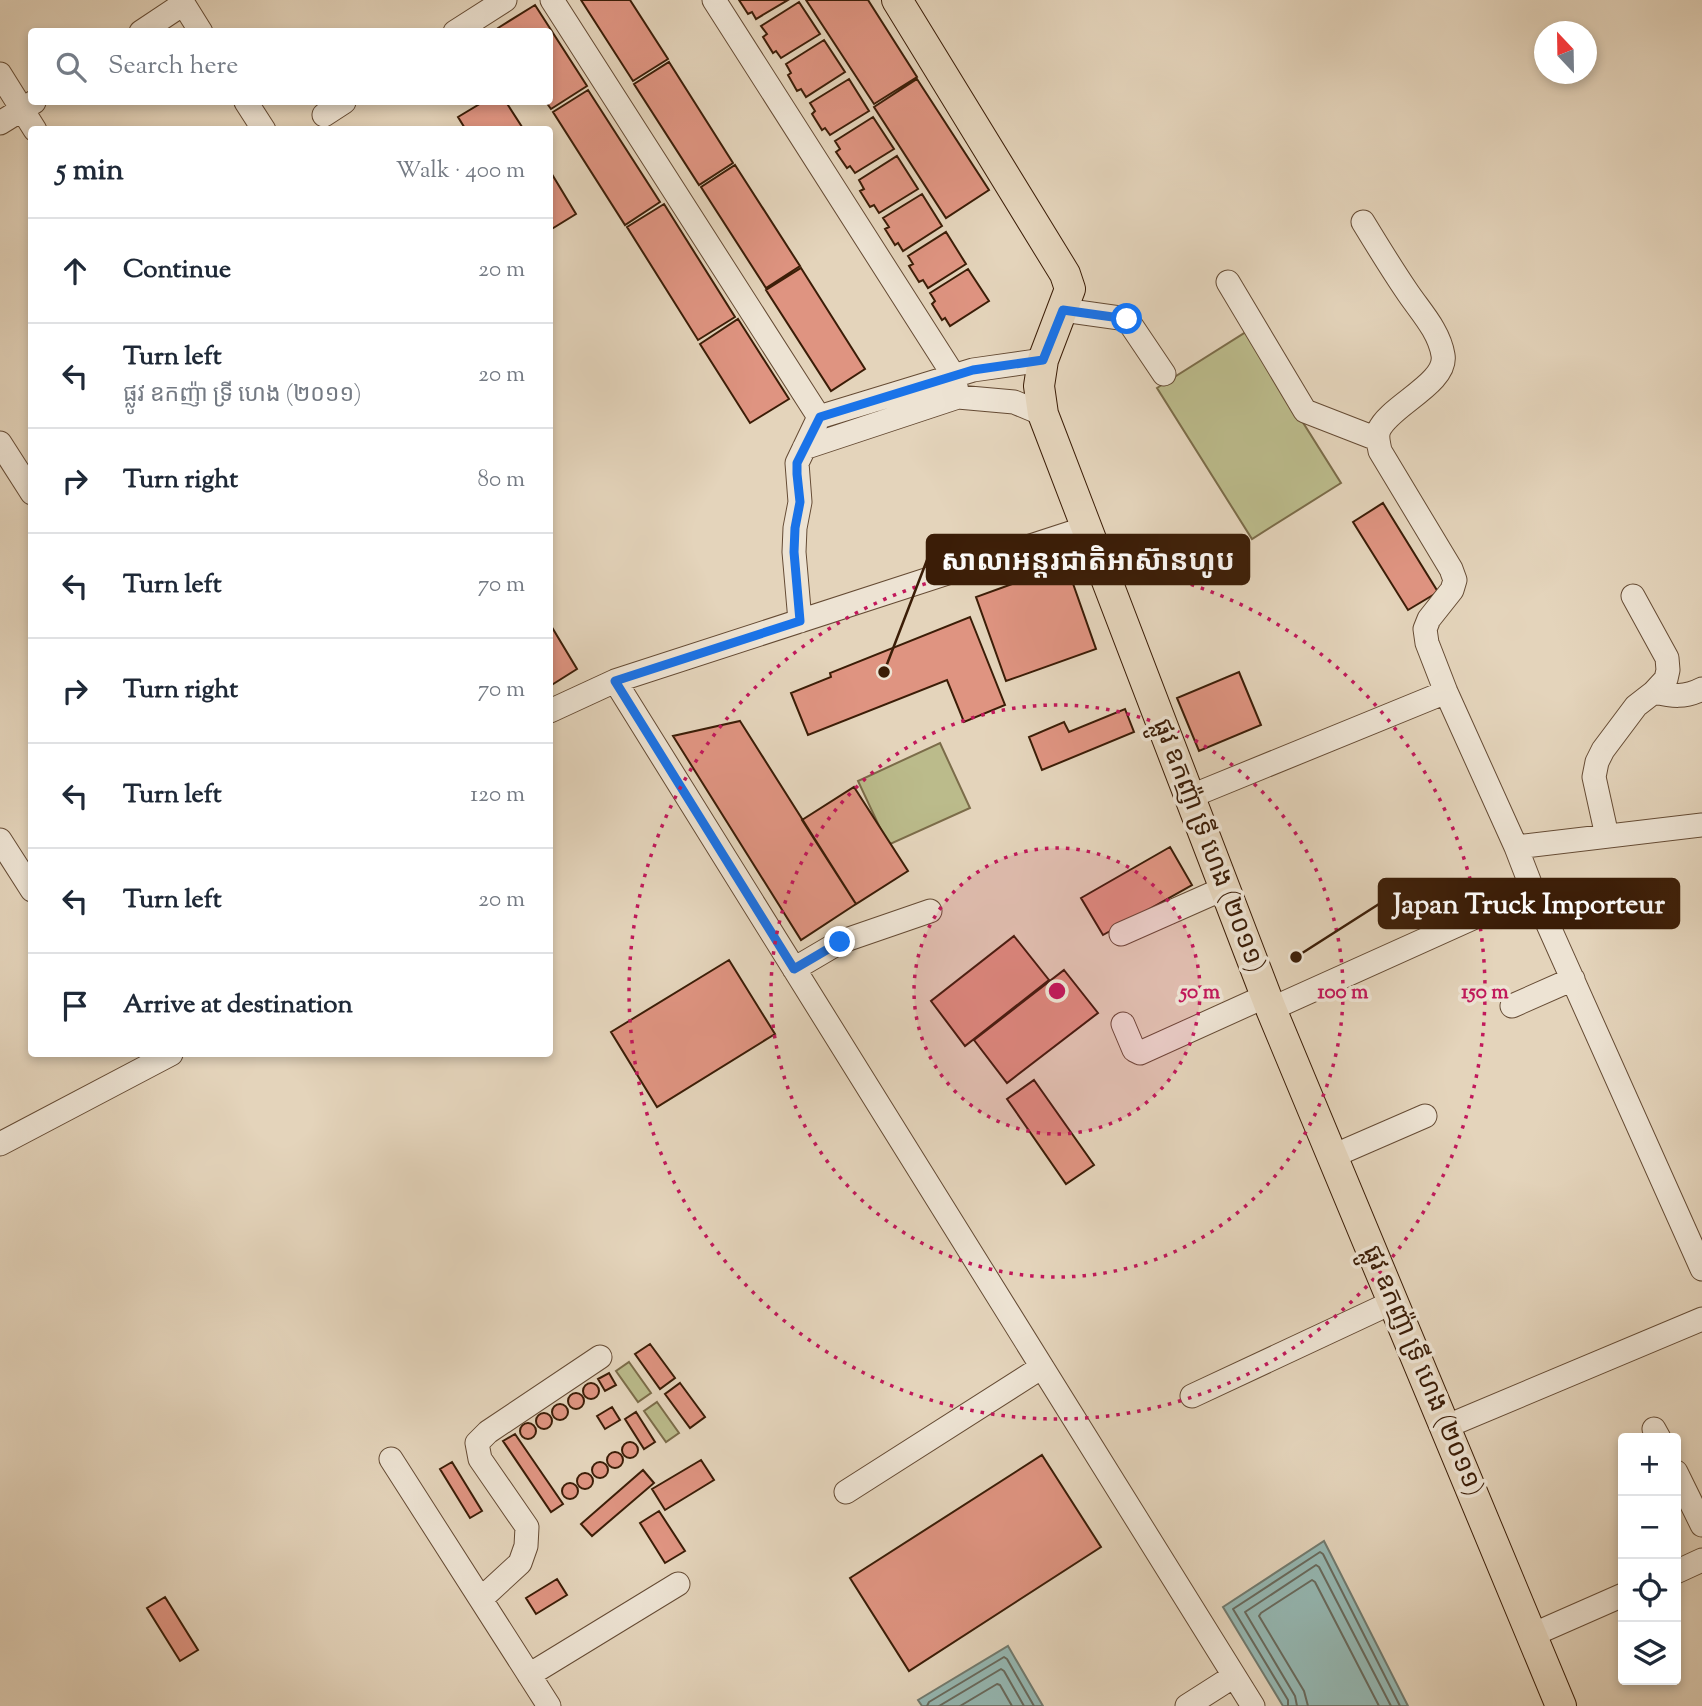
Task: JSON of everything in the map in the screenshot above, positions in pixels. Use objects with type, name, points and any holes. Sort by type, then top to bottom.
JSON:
[{"type":"main road","name":"ផ្លូវ ឧកញ៉ា ទ្រី ហេង (២០១១)","points":[[897,0],[1065,274],[1070,289],[1043,360],[1040,386],[1043,414],[1269,1003],[1561,1706]]},
{"type":"street","points":[[462,28],[505,0]]},
{"type":"street","points":[[552,0],[820,417]]},
{"type":"street","points":[[715,0],[956,387]]},
{"type":"street","points":[[146,28],[182,2],[198,28]]},
{"type":"street","points":[[0,74],[28,105],[34,126]]},
{"type":"street","points":[[0,123],[28,105]]},
{"type":"street","points":[[248,105],[261,126]]},
{"type":"street","points":[[324,115],[339,105]]},
{"type":"street","points":[[1363,222],[1430,325],[1444,358],[1439,371],[1426,386],[1391,415],[1379,429],[1377,439],[1380,451],[1455,580],[1452,590],[1429,619],[1425,629],[1427,643],[1533,891],[1702,1269]]},
{"type":"street","points":[[1228,282],[1305,411],[1377,439]]},
{"type":"street","points":[[1063,310],[1127,319],[1164,374]]},
{"type":"street","points":[[804,449],[956,387],[973,370],[1043,360]]},
{"type":"street","points":[[820,417],[956,387],[1014,402],[1043,414]]},
{"type":"street","points":[[800,621],[794,552],[800,502],[797,463],[820,417]]},
{"type":"street","points":[[0,443],[28,487]]},
{"type":"street","points":[[553,710],[615,681],[1086,528]]},
{"type":"street","points":[[1607,836],[1594,778],[1597,762],[1636,706],[1666,679],[1668,670],[1667,658],[1633,596]]},
{"type":"street","points":[[615,681],[1253,1706]]},
{"type":"street","points":[[1654,692],[1685,696],[1702,689]]},
{"type":"street","points":[[1189,797],[1446,692]]},
{"type":"street","points":[[1516,847],[1702,825]]},
{"type":"street","points":[[0,840],[28,884]]},
{"type":"street","points":[[1121,934],[1225,888]]},
{"type":"street","points":[[1124,1024],[1134,1050],[1140,1053],[1269,1003],[1533,891]]},
{"type":"street","points":[[794,969],[840,942],[930,911]]},
{"type":"street","points":[[1512,1006],[1573,979]]},
{"type":"street","points":[[0,1144],[139,1061],[157,1057]]},
{"type":"street","points":[[1333,1156],[1425,1116]]},
{"type":"street","points":[[1192,1396],[1393,1302]]},
{"type":"street","points":[[1446,1427],[1702,1319]]},
{"type":"street","points":[[481,1599],[520,1563],[526,1546],[527,1527],[480,1460],[477,1443],[488,1432],[600,1357]]},
{"type":"street","points":[[846,1492],[1042,1367]]},
{"type":"street","points":[[391,1459],[549,1706]]},
{"type":"street","points":[[1681,1482],[1702,1525]]},
{"type":"street","points":[[1681,1570],[1702,1560]]},
{"type":"street","points":[[529,1675],[678,1584]]},
{"type":"street","points":[[1532,1634],[1618,1597]]},
{"type":"street","points":[[1186,1706],[1234,1676]]},
{"type":"green space","points":[[1246,332],[1341,483],[1252,539],[1157,388]]},
{"type":"green space","points":[[940,743],[970,808],[888,845],[858,781]]},
{"type":"green space","points":[[629,1362],[651,1393],[638,1402],[616,1371]]},
{"type":"green space","points":[[657,1402],[679,1433],[666,1442],[644,1411]]},
{"type":"water","points":[[1324,1541],[1408,1706],[1283,1706],[1223,1607]]},
{"type":"water","points":[[1008,1646],[1043,1706],[922,1706],[918,1700]]},
{"type":"building","points":[[581,0],[630,0],[668,59],[633,81]]},
{"type":"building","points":[[739,0],[788,0],[756,19],[752,12],[748,14]]},
{"type":"building","points":[[806,0],[868,0],[917,77],[874,104]]},
{"type":"building","points":[[799,2],[820,34],[781,58],[776,51],[773,53],[763,37],[767,34],[761,26]]},
{"type":"building","points":[[535,5],[550,28],[498,28]]},
{"type":"building","points":[[553,33],[587,86],[551,109],[548,105],[553,105]]},
{"type":"building","points":[[824,40],[845,72],[806,97],[801,89],[797,91],[788,75],[791,73],[786,64]]},
{"type":"building","points":[[669,62],[733,163],[699,185],[634,84]]},
{"type":"building","points":[[849,79],[869,111],[830,135],[825,128],[822,130],[812,114],[815,111],[810,103]]},
{"type":"building","points":[[917,79],[989,190],[946,218],[874,107]]},
{"type":"building","points":[[588,90],[660,202],[625,225],[553,112]]},
{"type":"building","points":[[478,105],[508,105],[521,126],[464,126],[458,117]]},
{"type":"building","points":[[873,117],[894,149],[855,173],[850,166],[847,168],[836,152],[840,149],[835,141]]},
{"type":"building","points":[[897,156],[918,189],[879,213],[874,205],[870,207],[860,191],[864,189],[859,180]]},
{"type":"building","points":[[735,165],[800,266],[766,288],[701,187]]},
{"type":"building","points":[[553,176],[576,214],[553,228]]},
{"type":"building","points":[[922,194],[942,226],[903,251],[898,243],[895,245],[885,229],[889,227],[883,218]]},
{"type":"building","points":[[664,204],[735,317],[698,340],[627,227]]},
{"type":"building","points":[[946,232],[966,264],[928,288],[923,280],[919,282],[909,266],[913,264],[908,256]]},
{"type":"building","points":[[801,268],[865,369],[831,391],[766,290]]},
{"type":"building","points":[[968,269],[989,301],[950,326],[945,318],[942,320],[932,304],[935,301],[930,293]]},
{"type":"building","points":[[738,319],[789,399],[750,423],[700,344]]},
{"type":"building","points":[[1383,503],[1438,592],[1408,610],[1353,522]]},
{"type":"building","points":[[1051,570],[1071,578],[1096,649],[1006,681],[976,597]]},
{"type":"building","points":[[970,617],[1005,705],[964,722],[947,680],[808,735],[791,693],[831,677],[830,673]]},
{"type":"building","points":[[553,629],[577,669],[553,684]]},
{"type":"building","points":[[1239,672],[1261,725],[1199,751],[1177,698]]},
{"type":"building","points":[[1125,709],[1134,732],[1042,770],[1029,737],[1064,722],[1069,732]]},
{"type":"building","points":[[740,721],[856,904],[801,940],[673,736]]},
{"type":"building","points":[[854,787],[908,871],[856,904],[802,820]]},
{"type":"building","points":[[1170,847],[1192,885],[1103,935],[1081,898]]},
{"type":"building","points":[[1014,936],[1049,980],[965,1046],[931,1001]]},
{"type":"building","points":[[729,960],[775,1034],[657,1107],[611,1032]]},
{"type":"building","points":[[1064,970],[1098,1013],[1007,1083],[974,1040]]},
{"type":"building","points":[[1034,1080],[1094,1165],[1066,1184],[1007,1099]]},
{"type":"building","points":[[650,1344],[675,1378],[660,1389],[635,1354]]},
{"type":"building","points":[[609,1373],[616,1385],[605,1391],[598,1379]]},
{"type":"building","points":[[591,1383],[599,1391],[591,1399],[583,1391]]},
{"type":"building","points":[[680,1383],[705,1417],[690,1428],[665,1394]]},
{"type":"building","points":[[576,1393],[584,1401],[576,1409],[568,1401]]},
{"type":"building","points":[[560,1404],[568,1412],[560,1420],[552,1412]]},
{"type":"building","points":[[612,1407],[620,1420],[605,1429],[597,1416]]},
{"type":"building","points":[[636,1412],[655,1442],[644,1449],[625,1419]]},
{"type":"building","points":[[544,1413],[552,1421],[544,1429],[536,1421]]},
{"type":"building","points":[[528,1423],[536,1431],[528,1439],[520,1431]]},
{"type":"building","points":[[515,1434],[563,1504],[551,1512],[503,1441]]},
{"type":"building","points":[[630,1442],[638,1450],[630,1458],[622,1450]]},
{"type":"building","points":[[615,1452],[623,1460],[615,1468],[607,1460]]},
{"type":"building","points":[[1042,1455],[1101,1547],[909,1671],[850,1578]]},
{"type":"building","points":[[701,1460],[714,1480],[665,1510],[652,1489]]},
{"type":"building","points":[[452,1462],[482,1511],[470,1518],[440,1469]]},
{"type":"building","points":[[600,1462],[608,1470],[600,1478],[592,1470]]},
{"type":"building","points":[[643,1470],[654,1483],[592,1536],[581,1524]]},
{"type":"building","points":[[585,1473],[593,1481],[585,1489],[577,1481]]},
{"type":"building","points":[[570,1483],[578,1491],[570,1499],[562,1491]]},
{"type":"building","points":[[659,1511],[685,1551],[665,1563],[640,1523]]},
{"type":"building","points":[[557,1579],[567,1595],[536,1614],[526,1598]]},
{"type":"building","points":[[165,1597],[198,1650],[180,1661],[147,1608]]},
{"type":"place","name":"សាលាអន្ដរជាតិអាស៊ានហូប","points":[[884,672]]},
{"type":"place","name":"Japan Truck Importeur","points":[[1296,957]]},
{"type":"route","points":[[840,942],[794,969],[615,681],[800,621],[794,552],[800,502],[797,463],[820,417],[973,370],[1043,360],[1063,310],[1127,319]]}]
